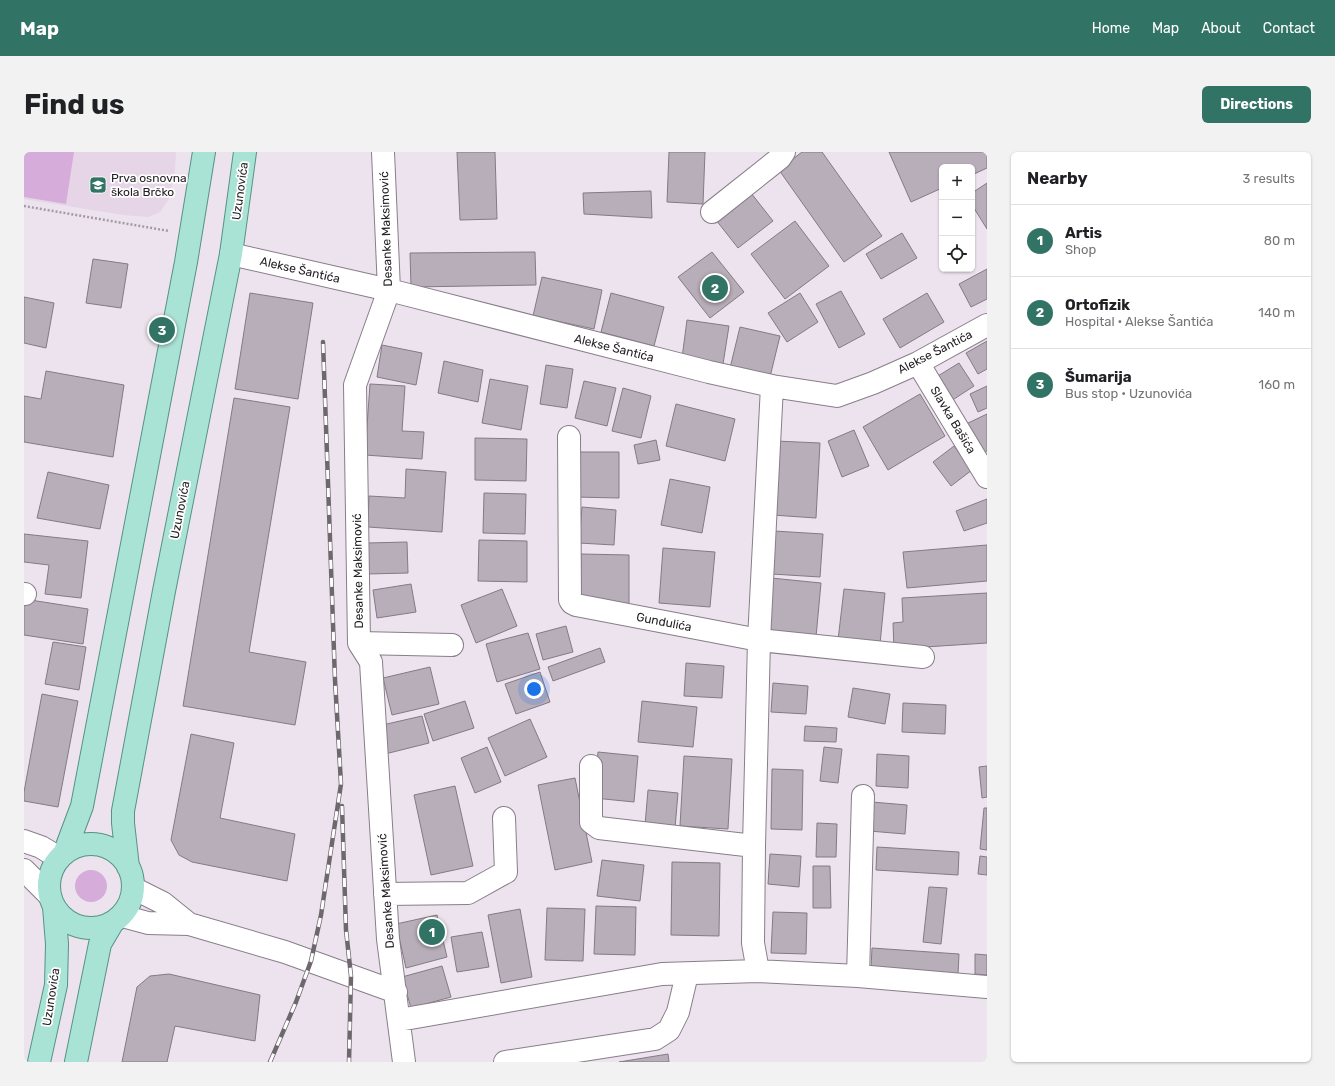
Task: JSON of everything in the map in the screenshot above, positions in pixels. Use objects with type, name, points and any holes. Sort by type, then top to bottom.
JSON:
[{"type":"main road","points":[[117,919],[100,928],[87,929],[74,925],[62,918],[52,901],[49,881],[53,868],[61,856],[82,806],[191,234],[204,152]]},
{"type":"main road","name":"Uzunovića","points":[[131,878],[123,823],[123,811],[164,591],[231,254],[245,152]]},
{"type":"main road","points":[[61,856],[80,845],[92,844],[105,846],[116,852],[125,862],[131,878],[132,898],[128,907],[103,937],[98,951],[76,1062]]},
{"type":"main road","name":"Uzunovića","points":[[40,1062],[56,985],[57,944],[52,901]]},
{"type":"street","name":"Desanke Maksimović","points":[[383,152],[389,290],[355,385],[359,643],[371,662],[388,939],[404,1062]]},
{"type":"street","points":[[712,212],[780,158],[784,152]]},
{"type":"street","name":"Alekse Šantića","points":[[231,254],[389,290],[709,372],[772,386],[837,396],[918,363],[987,325]]},
{"type":"street","name":"Slavka Bašića","points":[[918,363],[987,477]]},
{"type":"street","points":[[758,971],[753,943],[754,846],[759,640],[772,386]]},
{"type":"street","name":"Gundulića","points":[[569,437],[570,600],[572,603],[759,640],[923,657]]},
{"type":"street","points":[[359,643],[452,645]]},
{"type":"street","points":[[591,766],[591,822],[599,828],[754,846]]},
{"type":"street","points":[[858,976],[863,796]]},
{"type":"street","points":[[385,894],[468,893],[506,872],[504,818]]},
{"type":"street","points":[[24,841],[61,856]]},
{"type":"street","points":[[24,870],[52,901]]},
{"type":"street","points":[[131,878],[189,924]]},
{"type":"street","points":[[117,919],[148,923],[189,924],[291,954],[396,992]]},
{"type":"street","points":[[399,1020],[662,974],[758,971],[858,976],[987,987]]},
{"type":"street","points":[[505,1062],[655,1039],[669,1030],[678,1012],[687,974]]},
{"type":"path","points":[[24,206],[191,234]]},
{"type":"shaded area","name":"Prva osnovna škola Brčko","points":[[24,152],[176,152],[175,170],[169,199],[160,212],[148,217],[123,215],[24,199]]},
{"type":"shaded area","points":[[24,152],[74,152],[66,204],[24,197]]},
{"type":"shaded area","points":[[88,870],[94,870],[103,874],[107,886],[103,898],[94,902],[88,902],[79,898],[75,889],[75,883],[79,874]]},
{"type":"building","points":[[457,152],[495,152],[497,219],[460,220]]},
{"type":"building","points":[[669,152],[705,152],[703,204],[667,202]]},
{"type":"building","points":[[802,152],[822,152],[882,236],[844,262],[779,170]]},
{"type":"building","points":[[889,152],[987,152],[987,168],[975,174],[975,164],[939,164],[939,189],[911,202]]},
{"type":"building","points":[[987,183],[987,229],[975,210],[975,191]]},
{"type":"building","points":[[651,191],[652,218],[584,214],[583,193]]},
{"type":"building","points":[[751,193],[773,221],[738,248],[716,220]]},
{"type":"building","points":[[795,221],[829,266],[785,299],[751,254]]},
{"type":"building","points":[[902,233],[917,258],[881,279],[866,254]]},
{"type":"building","points":[[535,252],[536,285],[411,287],[410,253]]},
{"type":"building","points":[[712,252],[744,292],[710,318],[678,277]]},
{"type":"building","points":[[93,259],[128,264],[121,308],[86,303]]},
{"type":"building","points":[[987,269],[987,299],[971,307],[959,284]]},
{"type":"building","points":[[542,277],[602,290],[594,329],[533,316]]},
{"type":"building","points":[[841,291],[865,334],[839,348],[816,304]]},
{"type":"building","points":[[250,293],[313,303],[298,399],[235,389]]},
{"type":"building","points":[[611,293],[664,307],[654,346],[601,332]]},
{"type":"building","points":[[800,293],[818,322],[787,342],[768,313]]},
{"type":"building","points":[[927,293],[944,322],[900,348],[883,319]]},
{"type":"building","points":[[24,297],[54,303],[46,348],[24,343]]},
{"type":"building","points":[[687,320],[729,326],[723,364],[682,358]]},
{"type":"building","points":[[740,327],[780,336],[770,377],[730,368]]},
{"type":"building","points":[[987,341],[987,369],[978,374],[966,353]]},
{"type":"building","points":[[382,345],[422,353],[416,385],[377,377]]},
{"type":"building","points":[[444,361],[483,370],[478,402],[438,393]]},
{"type":"building","points":[[959,363],[974,386],[948,403],[933,379]]},
{"type":"building","points":[[546,365],[573,369],[567,408],[540,404]]},
{"type":"building","points":[[46,371],[124,385],[113,457],[24,442],[24,396],[41,399]]},
{"type":"building","points":[[490,379],[528,386],[521,430],[482,423]]},
{"type":"building","points":[[584,381],[616,388],[607,426],[575,418]]},
{"type":"building","points":[[370,384],[405,386],[402,431],[424,432],[422,459],[365,455]]},
{"type":"building","points":[[987,386],[987,408],[978,412],[970,394]]},
{"type":"building","points":[[623,388],[651,396],[641,438],[612,431]]},
{"type":"building","points":[[920,394],[945,436],[888,470],[863,427]]},
{"type":"building","points":[[234,398],[290,407],[249,652],[306,662],[295,725],[183,706]]},
{"type":"building","points":[[676,404],[735,419],[725,461],[666,446]]},
{"type":"building","points":[[987,414],[987,451],[979,455],[964,425]]},
{"type":"building","points":[[854,430],[869,466],[842,477],[828,441]]},
{"type":"building","points":[[475,438],[527,439],[526,481],[475,480]]},
{"type":"building","points":[[656,440],[660,460],[638,464],[634,445]]},
{"type":"building","points":[[776,441],[820,443],[816,518],[772,515]]},
{"type":"building","points":[[954,446],[972,470],[951,486],[933,462]]},
{"type":"building","points":[[574,452],[619,452],[619,498],[574,497]]},
{"type":"building","points":[[406,469],[446,472],[442,532],[368,527],[369,496],[405,498]]},
{"type":"building","points":[[48,472],[109,485],[100,529],[37,518]]},
{"type":"building","points":[[670,479],[710,487],[702,533],[661,525]]},
{"type":"building","points":[[484,493],[526,494],[525,534],[483,533]]},
{"type":"building","points":[[987,499],[987,523],[964,531],[956,511]]},
{"type":"building","points":[[582,507],[616,510],[614,545],[579,543]]},
{"type":"building","points":[[774,531],[823,534],[820,577],[772,574]]},
{"type":"building","points":[[24,534],[88,541],[81,598],[45,594],[49,565],[24,562]]},
{"type":"building","points":[[479,540],[527,541],[527,582],[478,581]]},
{"type":"building","points":[[407,542],[408,573],[367,574],[367,543]]},
{"type":"building","points":[[987,545],[987,581],[907,588],[903,552]]},
{"type":"building","points":[[663,548],[715,552],[710,607],[659,603]]},
{"type":"building","points":[[581,554],[629,555],[629,607],[580,606]]},
{"type":"building","points":[[771,578],[821,583],[816,637],[765,632]]},
{"type":"building","points":[[411,584],[416,612],[377,618],[373,590]]},
{"type":"building","points":[[502,589],[517,626],[476,643],[461,605]]},
{"type":"building","points":[[844,589],[885,593],[880,644],[838,640]]},
{"type":"building","points":[[987,593],[987,643],[894,649],[893,623],[903,622],[902,598]]},
{"type":"building","points":[[24,599],[88,609],[83,644],[24,635]]},
{"type":"building","points":[[566,626],[573,652],[543,660],[536,634]]},
{"type":"building","points":[[528,633],[540,669],[497,682],[486,644]]},
{"type":"building","points":[[53,642],[86,647],[79,690],[45,684]]},
{"type":"building","points":[[600,648],[605,662],[553,681],[548,667]]},
{"type":"building","points":[[686,663],[724,666],[722,698],[684,696]]},
{"type":"building","points":[[430,667],[439,704],[392,715],[383,678]]},
{"type":"building","points":[[540,672],[550,702],[516,714],[505,684]]},
{"type":"building","points":[[773,683],[808,686],[806,714],[771,712]]},
{"type":"building","points":[[853,688],[890,694],[885,724],[848,717]]},
{"type":"building","points":[[42,694],[78,701],[58,807],[24,801],[24,792]]},
{"type":"building","points":[[465,701],[474,728],[433,741],[424,714]]},
{"type":"building","points":[[642,701],[697,707],[693,747],[638,742]]},
{"type":"building","points":[[903,703],[946,705],[945,734],[902,732]]},
{"type":"building","points":[[422,716],[429,743],[385,754],[378,726]]},
{"type":"building","points":[[530,719],[547,757],[505,776],[488,738]]},
{"type":"building","points":[[805,726],[837,728],[836,742],[804,741]]},
{"type":"building","points":[[191,734],[234,743],[220,818],[295,834],[287,881],[192,862],[179,855],[171,840]]},
{"type":"building","points":[[487,747],[501,782],[475,793],[461,758]]},
{"type":"building","points":[[824,747],[842,749],[838,783],[820,781]]},
{"type":"building","points":[[598,752],[638,756],[634,802],[594,798]]},
{"type":"building","points":[[877,754],[909,756],[908,788],[876,786]]},
{"type":"building","points":[[684,756],[732,759],[728,829],[680,826]]},
{"type":"building","points":[[987,766],[987,797],[982,798],[979,767]]},
{"type":"building","points":[[772,769],[803,770],[802,830],[771,829]]},
{"type":"building","points":[[575,778],[592,862],[555,870],[538,785]]},
{"type":"building","points":[[455,786],[473,866],[431,875],[414,795]]},
{"type":"building","points":[[648,790],[678,793],[675,828],[645,825]]},
{"type":"building","points":[[872,802],[907,805],[905,834],[869,831]]},
{"type":"building","points":[[984,808],[987,808],[987,850],[980,849]]},
{"type":"building","points":[[817,823],[837,824],[836,857],[816,857]]},
{"type":"building","points":[[877,847],[959,852],[958,875],[876,870]]},
{"type":"building","points":[[770,854],[801,856],[799,887],[768,884]]},
{"type":"building","points":[[980,856],[987,857],[987,875],[978,874]]},
{"type":"building","points":[[602,860],[644,865],[640,901],[597,896]]},
{"type":"building","points":[[672,862],[720,863],[719,936],[671,935]]},
{"type":"building","points":[[813,866],[830,866],[831,908],[813,908]]},
{"type":"building","points":[[929,887],[947,888],[941,944],[923,942]]},
{"type":"building","points":[[596,906],[636,907],[635,955],[594,954]]},
{"type":"building","points":[[547,908],[585,909],[583,961],[545,960]]},
{"type":"building","points":[[520,909],[532,977],[501,983],[488,915]]},
{"type":"building","points":[[773,912],[807,913],[806,954],[771,953]]},
{"type":"building","points":[[437,915],[447,957],[406,968],[396,924]]},
{"type":"building","points":[[482,932],[489,967],[457,972],[451,937]]},
{"type":"building","points":[[872,948],[959,954],[958,974],[871,968]]},
{"type":"building","points":[[975,954],[987,955],[987,975],[975,974]]},
{"type":"building","points":[[442,966],[451,997],[411,1008],[402,977]]},
{"type":"building","points":[[169,974],[260,995],[255,1041],[175,1026],[167,1062],[122,1062],[137,987],[150,976]]},
{"type":"building","points":[[668,1054],[669,1062],[619,1062]]},
{"type":"railway","points":[[270,1062],[296,1002],[311,961],[321,915],[341,784],[335,680],[323,342]]},
{"type":"railway","points":[[342,806],[346,930],[351,976],[349,1062]]},
{"type":"place","name":"Prva osnovna škola Brčko","points":[[98,185]]},
{"type":"place","name":"Ortofizik","points":[[715,288]]},
{"type":"place","name":"Šumarija","points":[[162,330]]},
{"type":"place","name":"Artis","points":[[432,932]]}]
